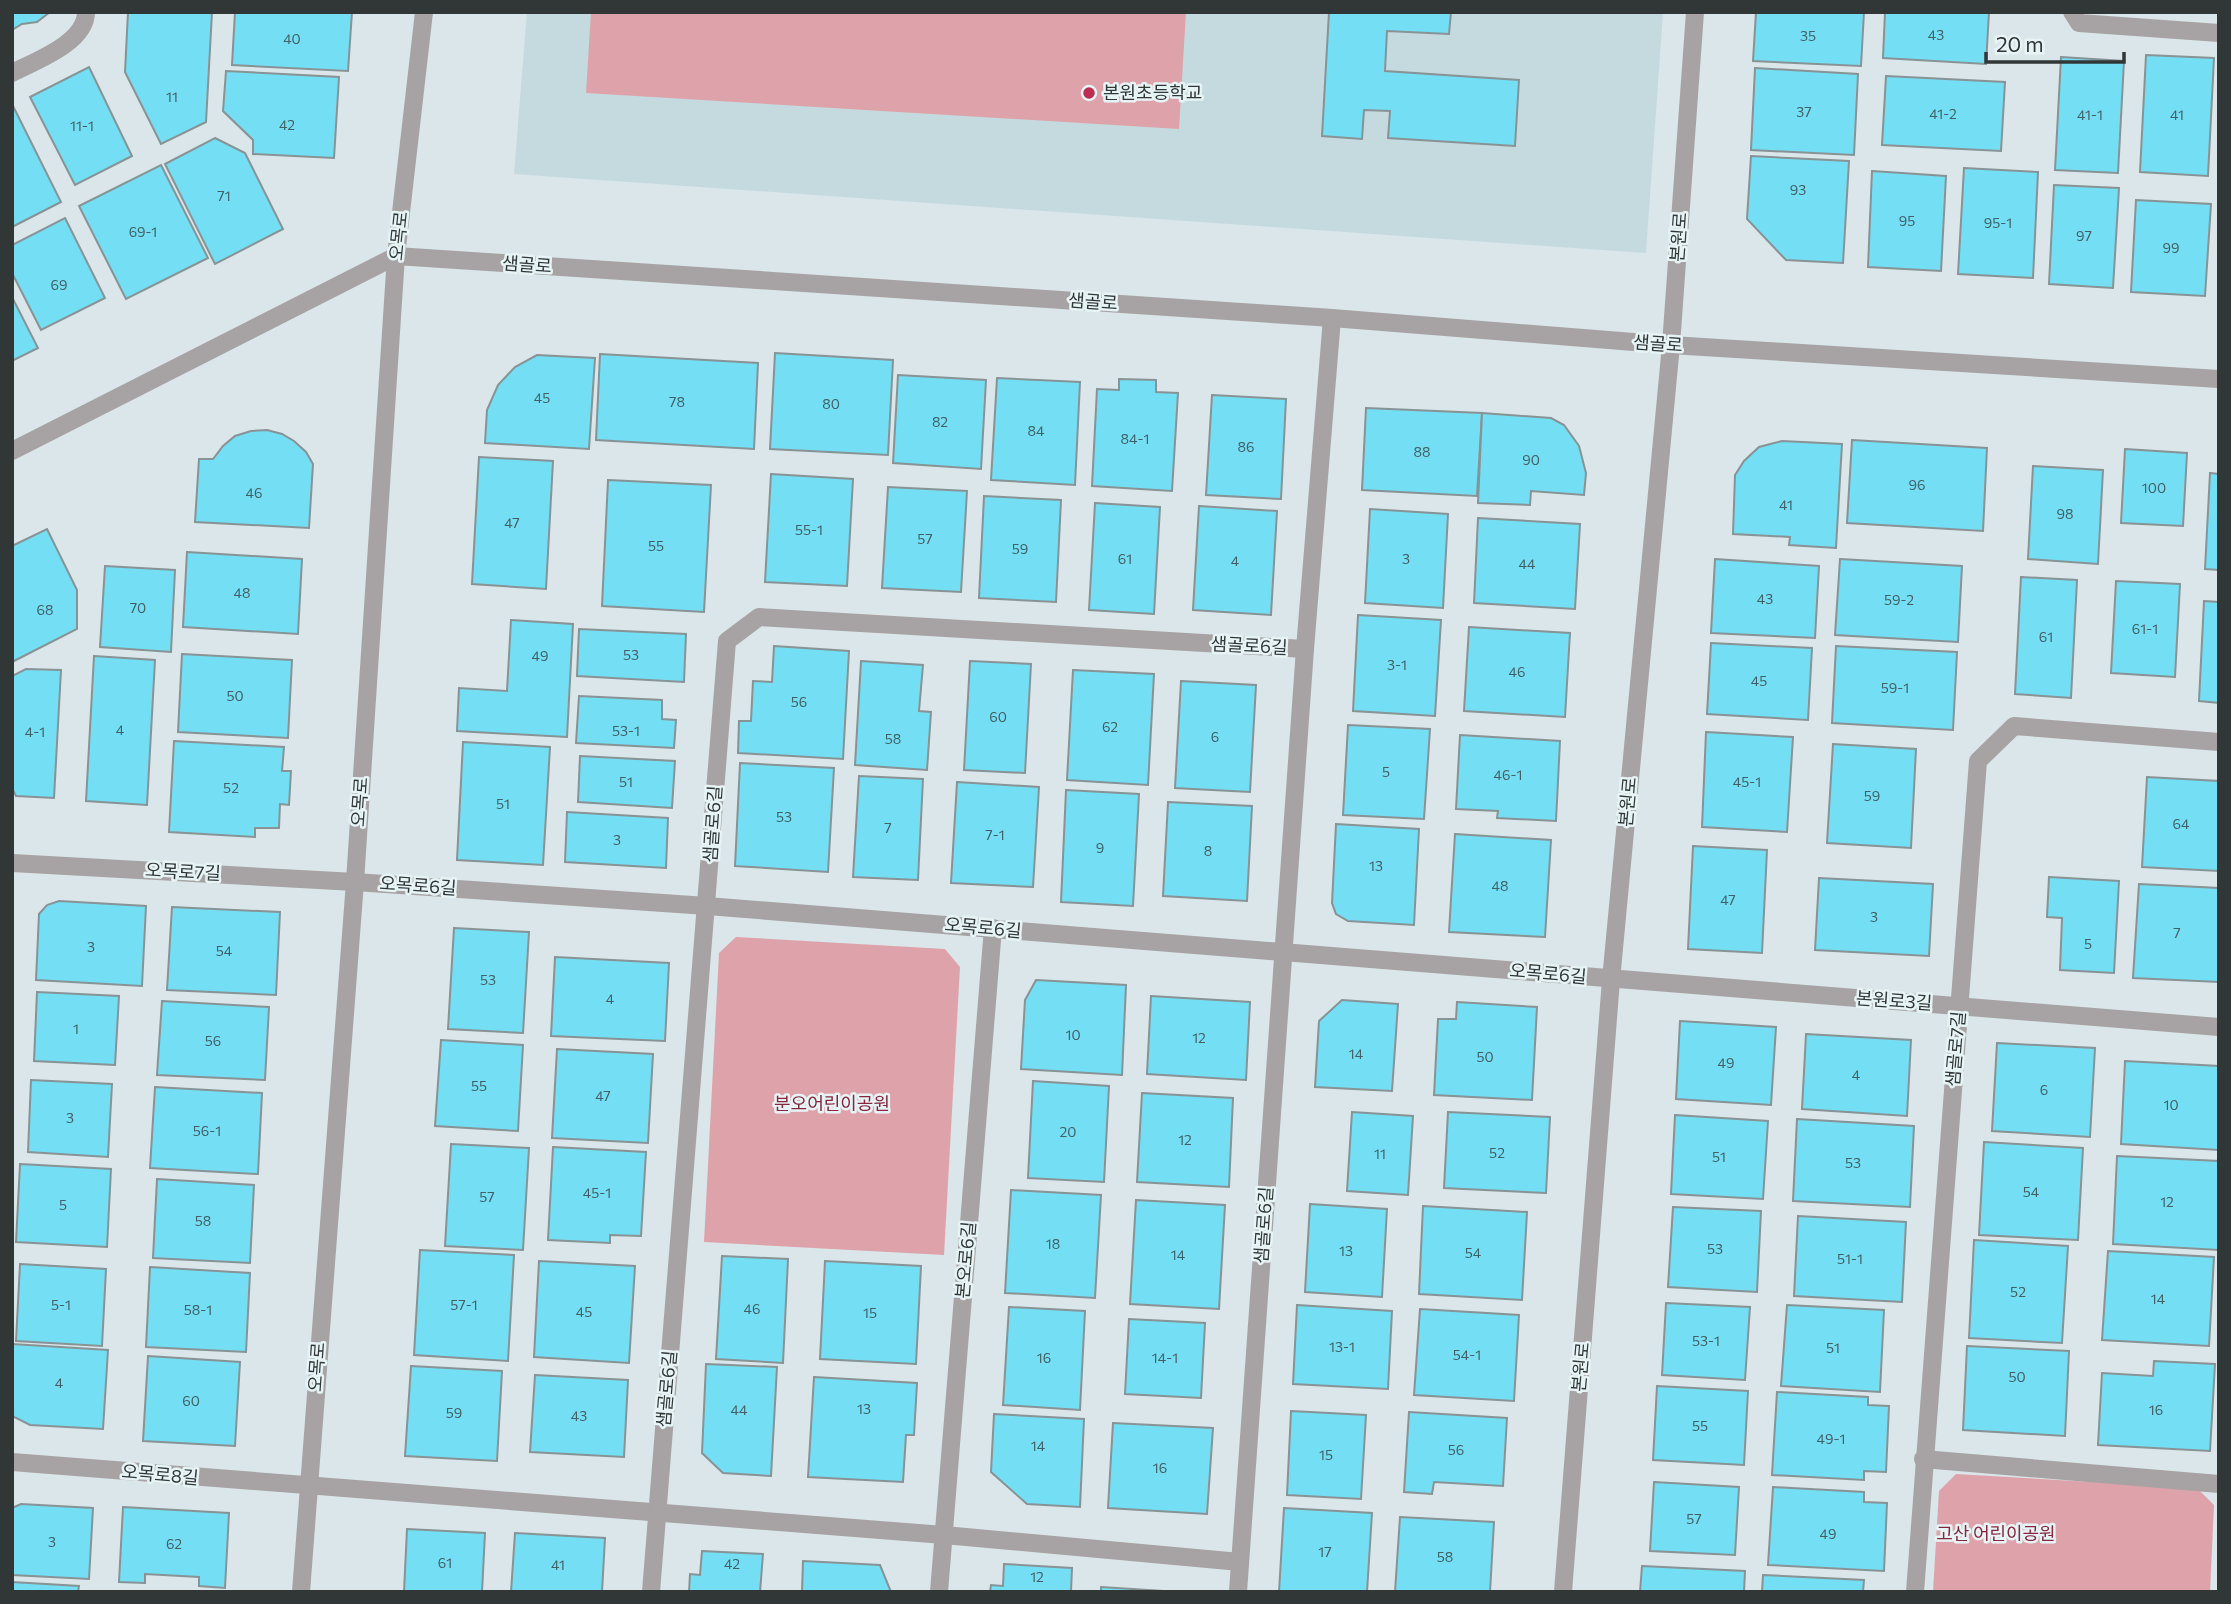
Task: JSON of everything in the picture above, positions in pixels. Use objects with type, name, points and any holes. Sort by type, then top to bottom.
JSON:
[{"type":"street","points":[[12,72],[67,46],[86,19],[86,12]]},
{"type":"street","name":"오목로","points":[[301,1592],[355,881],[396,256],[424,12]]},
{"type":"street","name":"본원로","points":[[1563,1592],[1611,980],[1671,345],[1695,12]]},
{"type":"street","points":[[2072,12],[2079,23],[2219,33]]},
{"type":"street","points":[[12,451],[396,256]]},
{"type":"street","name":"샘골로","points":[[396,256],[1332,318],[1671,345],[2219,379]]},
{"type":"street","name":"샘골로6길","points":[[1238,1592],[1305,649],[1332,318]]},
{"type":"street","name":"샘골로6길","points":[[651,1592],[727,641],[759,617],[1305,649]]},
{"type":"street","name":"샘골로7길","points":[[1914,1592],[1978,761],[2014,726],[2219,742]]},
{"type":"street","points":[[12,872],[13,863]]},
{"type":"street","name":"오목로7길","points":[[13,863],[355,881]]},
{"type":"street","name":"오목로6길","points":[[355,881],[993,928],[1611,980]]},
{"type":"street","name":"본오로6길","points":[[939,1592],[993,928]]},
{"type":"street","name":"본원로3길","points":[[1611,980],[2219,1027]]},
{"type":"street","points":[[1923,1459],[2219,1484]]},
{"type":"street","name":"오목로8길","points":[[12,1462],[944,1535],[1240,1562]]},
{"type":"shaded area","name":"본원초등학교","points":[[527,12],[1663,12],[1646,253],[514,174]]},
{"type":"green space","points":[[591,12],[1186,12],[1179,129],[586,93]]},
{"type":"green space","name":"분오어린이공원","points":[[736,937],[945,949],[960,967],[944,1255],[704,1242],[719,953]]},
{"type":"green space","name":"고산 어린이공원","points":[[1956,1474],[2197,1488],[2214,1505],[2210,1592],[1933,1592],[1939,1491]]},
{"type":"building","points":[[12,12],[50,12],[37,22],[22,24],[12,30]]},
{"type":"building","points":[[128,12],[212,12],[206,122],[161,144],[125,72]]},
{"type":"building","points":[[235,12],[352,12],[348,71],[232,65]]},
{"type":"building","points":[[1329,12],[1451,12],[1449,34],[1387,31],[1385,71],[1519,80],[1515,146],[1388,138],[1390,111],[1364,110],[1362,139],[1322,136]]},
{"type":"building","points":[[1756,12],[1864,12],[1861,66],[1753,61]]},
{"type":"building","points":[[1885,12],[1989,12],[1986,64],[1883,58]]},
{"type":"building","points":[[2146,55],[2214,58],[2208,176],[2140,172]]},
{"type":"building","points":[[2061,57],[2124,61],[2118,173],[2055,170]]},
{"type":"building","points":[[89,67],[132,156],[75,185],[30,97]]},
{"type":"building","points":[[1755,68],[1858,74],[1854,155],[1751,150]]},
{"type":"building","points":[[226,71],[339,77],[334,158],[253,154],[253,140],[223,111]]},
{"type":"building","points":[[1886,76],[2005,82],[2001,151],[1882,145]]},
{"type":"building","points":[[12,104],[61,202],[12,227]]},
{"type":"building","points":[[215,138],[245,153],[283,229],[215,264],[165,164]]},
{"type":"building","points":[[1751,156],[1849,161],[1843,263],[1786,260],[1747,219]]},
{"type":"building","points":[[161,165],[208,258],[126,299],[79,206]]},
{"type":"building","points":[[1964,168],[2038,172],[2033,278],[1958,274]]},
{"type":"building","points":[[1872,171],[1946,176],[1941,271],[1868,267]]},
{"type":"building","points":[[2054,185],[2119,188],[2113,288],[2049,284]]},
{"type":"building","points":[[2136,200],[2211,204],[2205,296],[2131,292]]},
{"type":"building","points":[[65,218],[105,298],[41,330],[12,273],[12,245]]},
{"type":"building","points":[[12,297],[38,348],[12,361]]},
{"type":"building","points":[[775,353],[893,360],[888,455],[770,449]]},
{"type":"building","points":[[600,354],[758,363],[754,449],[596,440]]},
{"type":"building","points":[[537,355],[595,358],[589,449],[485,443],[487,410],[498,385],[515,367]]},
{"type":"building","points":[[898,375],[986,380],[981,469],[893,463]]},
{"type":"building","points":[[997,378],[1080,382],[1075,485],[991,480]]},
{"type":"building","points":[[1119,379],[1156,380],[1156,392],[1178,393],[1172,491],[1092,486],[1097,389],[1119,390]]},
{"type":"building","points":[[1212,395],[1286,399],[1281,499],[1206,495]]},
{"type":"building","points":[[1366,408],[1482,413],[1477,496],[1362,490]]},
{"type":"building","points":[[1482,413],[1551,418],[1564,425],[1579,446],[1586,473],[1584,495],[1531,491],[1530,505],[1478,503]]},
{"type":"building","points":[[267,430],[294,441],[306,452],[313,464],[309,528],[195,522],[199,459],[213,459],[235,436]]},
{"type":"building","points":[[1852,440],[1987,448],[1983,531],[1847,523]]},
{"type":"building","points":[[1782,441],[1842,444],[1836,548],[1789,545],[1790,537],[1733,534],[1735,475],[1744,461],[1759,447]]},
{"type":"building","points":[[2125,449],[2187,453],[2183,526],[2121,523]]},
{"type":"building","points":[[479,457],[553,461],[546,589],[472,584]]},
{"type":"building","points":[[2033,466],[2103,470],[2098,564],[2028,559]]},
{"type":"building","points":[[2210,473],[2219,474],[2219,570],[2205,569]]},
{"type":"building","points":[[771,474],[853,479],[847,586],[765,582]]},
{"type":"building","points":[[608,480],[711,485],[704,612],[602,606]]},
{"type":"building","points":[[888,487],[967,491],[961,592],[882,588]]},
{"type":"building","points":[[984,496],[1061,500],[1056,602],[979,598]]},
{"type":"building","points":[[1095,503],[1160,507],[1154,614],[1089,610]]},
{"type":"building","points":[[1199,506],[1277,511],[1271,615],[1193,610]]},
{"type":"building","points":[[1370,509],[1448,514],[1443,608],[1365,603]]},
{"type":"building","points":[[1478,518],[1580,524],[1575,609],[1474,603]]},
{"type":"building","points":[[47,529],[77,590],[77,629],[12,662],[12,546]]},
{"type":"building","points":[[187,552],[302,559],[298,634],[183,627]]},
{"type":"building","points":[[1715,559],[1819,566],[1815,638],[1711,633]]},
{"type":"building","points":[[1840,559],[1962,566],[1958,642],[1835,635]]},
{"type":"building","points":[[105,566],[175,570],[171,652],[100,647]]},
{"type":"building","points":[[2021,577],[2077,580],[2071,698],[2015,694]]},
{"type":"building","points":[[2116,581],[2180,584],[2175,677],[2111,673]]},
{"type":"building","points":[[2204,601],[2219,602],[2219,703],[2199,701]]},
{"type":"building","points":[[1358,615],[1441,620],[1435,716],[1353,711]]},
{"type":"building","points":[[511,620],[573,624],[567,737],[457,731],[459,688],[507,691]]},
{"type":"building","points":[[1469,627],[1570,633],[1565,717],[1464,711]]},
{"type":"building","points":[[579,629],[686,634],[684,682],[577,676]]},
{"type":"building","points":[[1711,643],[1812,648],[1808,720],[1707,714]]},
{"type":"building","points":[[774,646],[849,651],[843,759],[738,753],[739,721],[751,721],[753,681],[772,682]]},
{"type":"building","points":[[1836,646],[1957,652],[1953,730],[1832,723]]},
{"type":"building","points":[[182,654],[292,660],[288,738],[178,732]]},
{"type":"building","points":[[94,656],[155,660],[147,805],[86,801]]},
{"type":"building","points":[[861,661],[923,665],[919,711],[931,712],[927,770],[855,765]]},
{"type":"building","points":[[970,661],[1031,664],[1025,773],[964,770]]},
{"type":"building","points":[[26,669],[61,670],[54,798],[16,796],[12,788],[12,676]]},
{"type":"building","points":[[1073,670],[1154,674],[1148,785],[1067,780]]},
{"type":"building","points":[[1181,681],[1256,685],[1250,792],[1175,788]]},
{"type":"building","points":[[579,696],[662,700],[662,719],[676,720],[674,748],[576,743]]},
{"type":"building","points":[[1348,725],[1430,729],[1424,819],[1343,815]]},
{"type":"building","points":[[1706,732],[1793,737],[1787,832],[1702,827]]},
{"type":"building","points":[[1460,735],[1560,741],[1556,821],[1497,818],[1498,811],[1456,809]]},
{"type":"building","points":[[174,741],[284,747],[282,771],[291,771],[289,805],[280,804],[279,828],[255,828],[255,837],[169,832]]},
{"type":"building","points":[[463,742],[550,747],[543,865],[457,860]]},
{"type":"building","points":[[1833,744],[1916,749],[1911,848],[1827,843]]},
{"type":"building","points":[[580,756],[675,761],[672,808],[578,802]]},
{"type":"building","points":[[740,763],[834,768],[828,872],[735,866]]},
{"type":"building","points":[[859,776],[923,779],[918,880],[853,877]]},
{"type":"building","points":[[2147,777],[2219,781],[2219,871],[2142,867]]},
{"type":"building","points":[[957,782],[1039,787],[1033,887],[951,883]]},
{"type":"building","points":[[1066,790],[1139,794],[1133,906],[1061,902]]},
{"type":"building","points":[[1168,802],[1252,806],[1247,901],[1163,896]]},
{"type":"building","points":[[567,812],[668,818],[666,868],[565,862]]},
{"type":"building","points":[[1336,824],[1419,829],[1414,925],[1348,921],[1336,914],[1332,903]]},
{"type":"building","points":[[1455,834],[1551,840],[1545,937],[1449,932]]},
{"type":"building","points":[[1693,846],[1767,850],[1762,953],[1688,949]]},
{"type":"building","points":[[2049,877],[2119,881],[2114,973],[2060,970],[2062,918],[2047,917]]},
{"type":"building","points":[[1819,878],[1933,884],[1929,956],[1815,950]]},
{"type":"building","points":[[2139,884],[2219,888],[2219,982],[2133,978]]},
{"type":"building","points":[[59,901],[146,906],[142,986],[36,980],[39,914],[47,905]]},
{"type":"building","points":[[172,907],[280,912],[276,995],[167,990]]},
{"type":"building","points":[[454,928],[529,932],[523,1033],[448,1029]]},
{"type":"building","points":[[555,957],[669,963],[665,1041],[551,1036]]},
{"type":"building","points":[[1036,980],[1126,985],[1122,1075],[1021,1069],[1025,1000]]},
{"type":"building","points":[[37,992],[119,996],[115,1065],[34,1061]]},
{"type":"building","points":[[1151,996],[1250,1002],[1246,1080],[1147,1074]]},
{"type":"building","points":[[1342,1000],[1398,1004],[1392,1091],[1315,1087],[1319,1021]]},
{"type":"building","points":[[162,1001],[269,1007],[265,1080],[157,1075]]},
{"type":"building","points":[[1457,1002],[1537,1007],[1532,1100],[1434,1095],[1438,1019],[1456,1019]]},
{"type":"building","points":[[1680,1021],[1776,1027],[1771,1105],[1676,1099]]},
{"type":"building","points":[[1806,1034],[1911,1040],[1907,1116],[1802,1109]]},
{"type":"building","points":[[441,1040],[523,1045],[518,1131],[435,1126]]},
{"type":"building","points":[[1997,1043],[2095,1048],[2090,1137],[1992,1131]]},
{"type":"building","points":[[557,1049],[653,1054],[648,1143],[552,1138]]},
{"type":"building","points":[[2125,1061],[2219,1066],[2219,1150],[2121,1144]]},
{"type":"building","points":[[31,1080],[112,1084],[108,1157],[28,1152]]},
{"type":"building","points":[[1033,1081],[1109,1086],[1104,1182],[1028,1178]]},
{"type":"building","points":[[155,1087],[262,1093],[258,1174],[150,1168]]},
{"type":"building","points":[[1142,1093],[1233,1098],[1229,1187],[1137,1182]]},
{"type":"building","points":[[1352,1112],[1413,1116],[1408,1195],[1347,1191]]},
{"type":"building","points":[[1448,1112],[1550,1117],[1546,1193],[1444,1188]]},
{"type":"building","points":[[1675,1115],[1768,1121],[1763,1199],[1671,1194]]},
{"type":"building","points":[[1797,1119],[1914,1126],[1910,1207],[1793,1201]]},
{"type":"building","points":[[1984,1142],[2083,1148],[2078,1240],[1979,1235]]},
{"type":"building","points":[[451,1144],[529,1148],[523,1250],[445,1246]]},
{"type":"building","points":[[553,1147],[646,1152],[641,1236],[610,1235],[610,1243],[548,1240]]},
{"type":"building","points":[[2117,1156],[2219,1161],[2219,1250],[2113,1244]]},
{"type":"building","points":[[20,1164],[111,1169],[107,1247],[16,1242]]},
{"type":"building","points":[[157,1179],[254,1185],[250,1263],[153,1258]]},
{"type":"building","points":[[1011,1190],[1101,1195],[1095,1298],[1005,1293]]},
{"type":"building","points":[[1136,1200],[1225,1205],[1219,1309],[1130,1304]]},
{"type":"building","points":[[1310,1204],[1387,1209],[1382,1297],[1305,1292]]},
{"type":"building","points":[[1423,1206],[1527,1212],[1522,1300],[1419,1294]]},
{"type":"building","points":[[1673,1207],[1761,1211],[1757,1292],[1668,1287]]},
{"type":"building","points":[[1798,1216],[1906,1222],[1902,1302],[1794,1296]]},
{"type":"building","points":[[1974,1240],[2068,1246],[2062,1343],[1969,1338]]},
{"type":"building","points":[[420,1250],[514,1255],[508,1361],[414,1355]]},
{"type":"building","points":[[2108,1251],[2214,1257],[2209,1346],[2102,1340]]},
{"type":"building","points":[[722,1256],[788,1259],[783,1363],[716,1359]]},
{"type":"building","points":[[539,1261],[635,1266],[629,1363],[534,1357]]},
{"type":"building","points":[[825,1261],[921,1266],[916,1364],[820,1359]]},
{"type":"building","points":[[20,1264],[106,1269],[102,1346],[16,1341]]},
{"type":"building","points":[[150,1267],[250,1273],[246,1352],[146,1347]]},
{"type":"building","points":[[1666,1303],[1750,1307],[1745,1380],[1662,1375]]},
{"type":"building","points":[[1297,1305],[1392,1311],[1388,1389],[1293,1384]]},
{"type":"building","points":[[1787,1305],[1884,1310],[1880,1392],[1781,1386]]},
{"type":"building","points":[[1009,1307],[1085,1311],[1080,1410],[1003,1405]]},
{"type":"building","points":[[1420,1309],[1519,1315],[1514,1401],[1414,1395]]},
{"type":"building","points":[[1129,1319],[1205,1323],[1201,1398],[1125,1394]]},
{"type":"building","points":[[12,1344],[108,1350],[103,1429],[30,1425],[12,1416]]},
{"type":"building","points":[[1967,1346],[2069,1351],[2065,1436],[1963,1430]]},
{"type":"building","points":[[148,1356],[240,1362],[235,1446],[143,1441]]},
{"type":"building","points":[[2154,1361],[2215,1364],[2210,1451],[2098,1445],[2102,1373],[2153,1376]]},
{"type":"building","points":[[706,1364],[777,1367],[771,1476],[723,1473],[702,1453]]},
{"type":"building","points":[[411,1366],[502,1371],[497,1461],[405,1456]]},
{"type":"building","points":[[535,1375],[628,1380],[624,1457],[530,1452]]},
{"type":"building","points":[[814,1377],[917,1383],[914,1435],[906,1435],[903,1482],[808,1477]]},
{"type":"building","points":[[1657,1386],[1748,1391],[1744,1465],[1653,1460]]},
{"type":"building","points":[[1777,1392],[1868,1397],[1868,1405],[1889,1406],[1886,1472],[1864,1471],[1864,1480],[1772,1475]]},
{"type":"building","points":[[1291,1411],[1366,1415],[1361,1499],[1287,1495]]},
{"type":"building","points":[[1409,1412],[1507,1418],[1503,1486],[1434,1482],[1432,1494],[1404,1492]]},
{"type":"building","points":[[994,1414],[1084,1419],[1080,1507],[1027,1504],[991,1472]]},
{"type":"building","points":[[1113,1423],[1213,1428],[1207,1514],[1108,1508]]},
{"type":"building","points":[[1654,1482],[1739,1487],[1735,1555],[1650,1551]]},
{"type":"building","points":[[1773,1487],[1864,1492],[1864,1502],[1887,1503],[1884,1571],[1768,1565]]},
{"type":"building","points":[[21,1504],[93,1508],[89,1579],[12,1575],[12,1508]]},
{"type":"building","points":[[123,1507],[229,1513],[225,1588],[199,1586],[199,1577],[145,1574],[145,1583],[119,1582]]},
{"type":"building","points":[[1284,1508],[1372,1513],[1367,1592],[1279,1592]]},
{"type":"building","points":[[1400,1517],[1494,1522],[1490,1592],[1395,1592]]},
{"type":"building","points":[[407,1529],[485,1533],[482,1592],[404,1592]]},
{"type":"building","points":[[515,1533],[605,1538],[602,1592],[511,1592]]},
{"type":"building","points":[[702,1551],[763,1554],[760,1592],[689,1592],[690,1574],[700,1575]]},
{"type":"building","points":[[803,1561],[880,1565],[891,1592],[802,1592]]},
{"type":"building","points":[[1004,1564],[1072,1568],[1071,1592],[990,1592],[991,1585],[1003,1586]]},
{"type":"building","points":[[1642,1566],[1745,1571],[1744,1592],[1640,1592]]},
{"type":"building","points":[[1763,1575],[1864,1580],[1863,1592],[1762,1592]]},
{"type":"building","points":[[12,1582],[79,1586],[78,1592],[12,1592]]},
{"type":"building","points":[[1101,1587],[1180,1592],[1101,1592]]},
{"type":"place","name":"본원초등학교","points":[[1089,93]]}]
